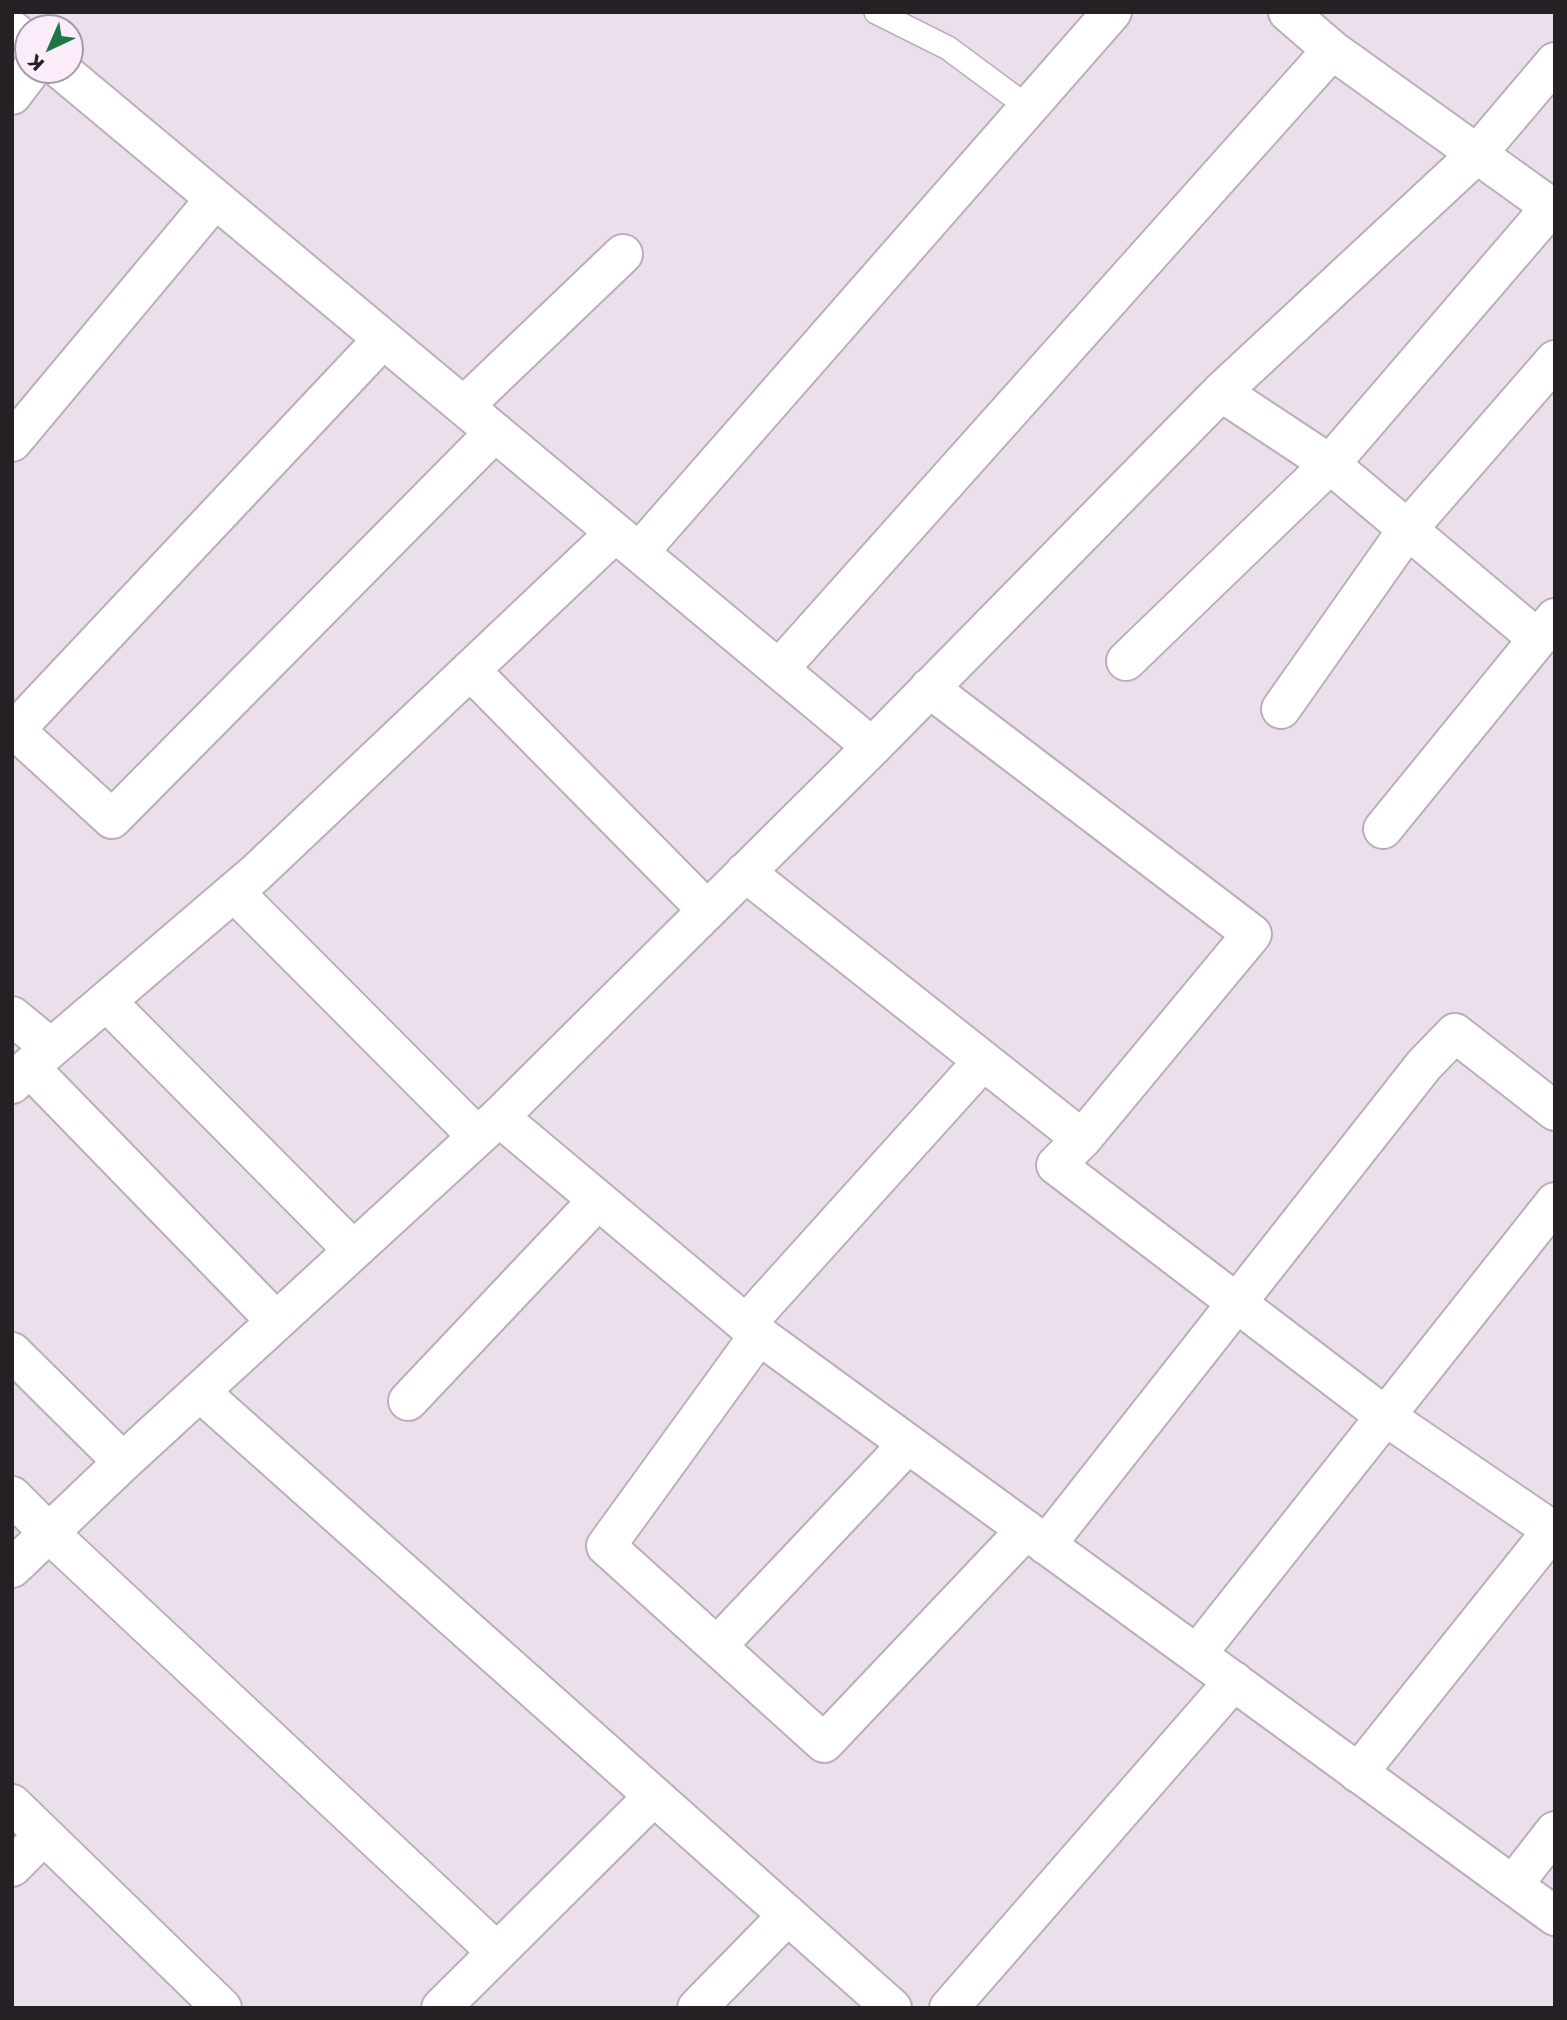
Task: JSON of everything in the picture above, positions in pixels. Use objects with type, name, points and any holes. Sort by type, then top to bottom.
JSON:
[{"type":"street","points":[[31,1067],[234,892],[470,670],[627,542],[1029,108],[1112,12]]},
{"type":"street","points":[[1126,661],[1330,464],[1553,209],[1332,50],[1288,12]]},
{"type":"street","points":[[779,669],[1332,50]]},
{"type":"street","points":[[12,1568],[488,1127],[872,747],[1221,392],[1477,154],[1555,62]]},
{"type":"street","points":[[78,84],[872,747]]},
{"type":"street","points":[[12,442],[215,199]]},
{"type":"street","points":[[464,407],[623,254]]},
{"type":"street","points":[[383,339],[15,730],[112,819],[495,432]]},
{"type":"street","points":[[1280,709],[1407,530],[1555,360]]},
{"type":"street","points":[[1221,392],[1330,464],[1407,530],[1546,628],[1382,829]]},
{"type":"street","points":[[470,670],[707,910]]},
{"type":"street","points":[[929,688],[1252,934],[1082,1139],[1056,1165],[1238,1301],[1385,1416],[1554,1530],[1358,1773]]},
{"type":"street","points":[[746,872],[1082,1139]]},
{"type":"street","points":[[234,892],[488,1127],[598,1200],[753,1330],[1555,1916]]},
{"type":"street","points":[[106,1001],[354,1250]]},
{"type":"street","points":[[12,1016],[31,1067],[276,1321]]},
{"type":"street","points":[[984,1061],[753,1330],[606,1546],[824,1743],[1036,1537],[1238,1301],[1424,1065],[1455,1033],[1555,1111]]},
{"type":"street","points":[[408,1401],[598,1200]]},
{"type":"street","points":[[1197,1654],[1555,1202]]},
{"type":"street","points":[[12,1352],[124,1462]]},
{"type":"street","points":[[200,1392],[892,2008]]},
{"type":"street","points":[[717,1646],[908,1444]]},
{"type":"street","points":[[12,1496],[48,1533],[497,1952]]},
{"type":"street","points":[[948,2008],[1234,1681]]},
{"type":"street","points":[[441,2008],[654,1796]]},
{"type":"street","points":[[12,1804],[222,2008]]},
{"type":"street","points":[[1513,1885],[1555,1831]]},
{"type":"street","points":[[12,1867],[44,1835]]},
{"type":"street","points":[[697,2008],[788,1915]]},
{"type":"lane","points":[[876,12],[948,48],[1029,108]]}]
